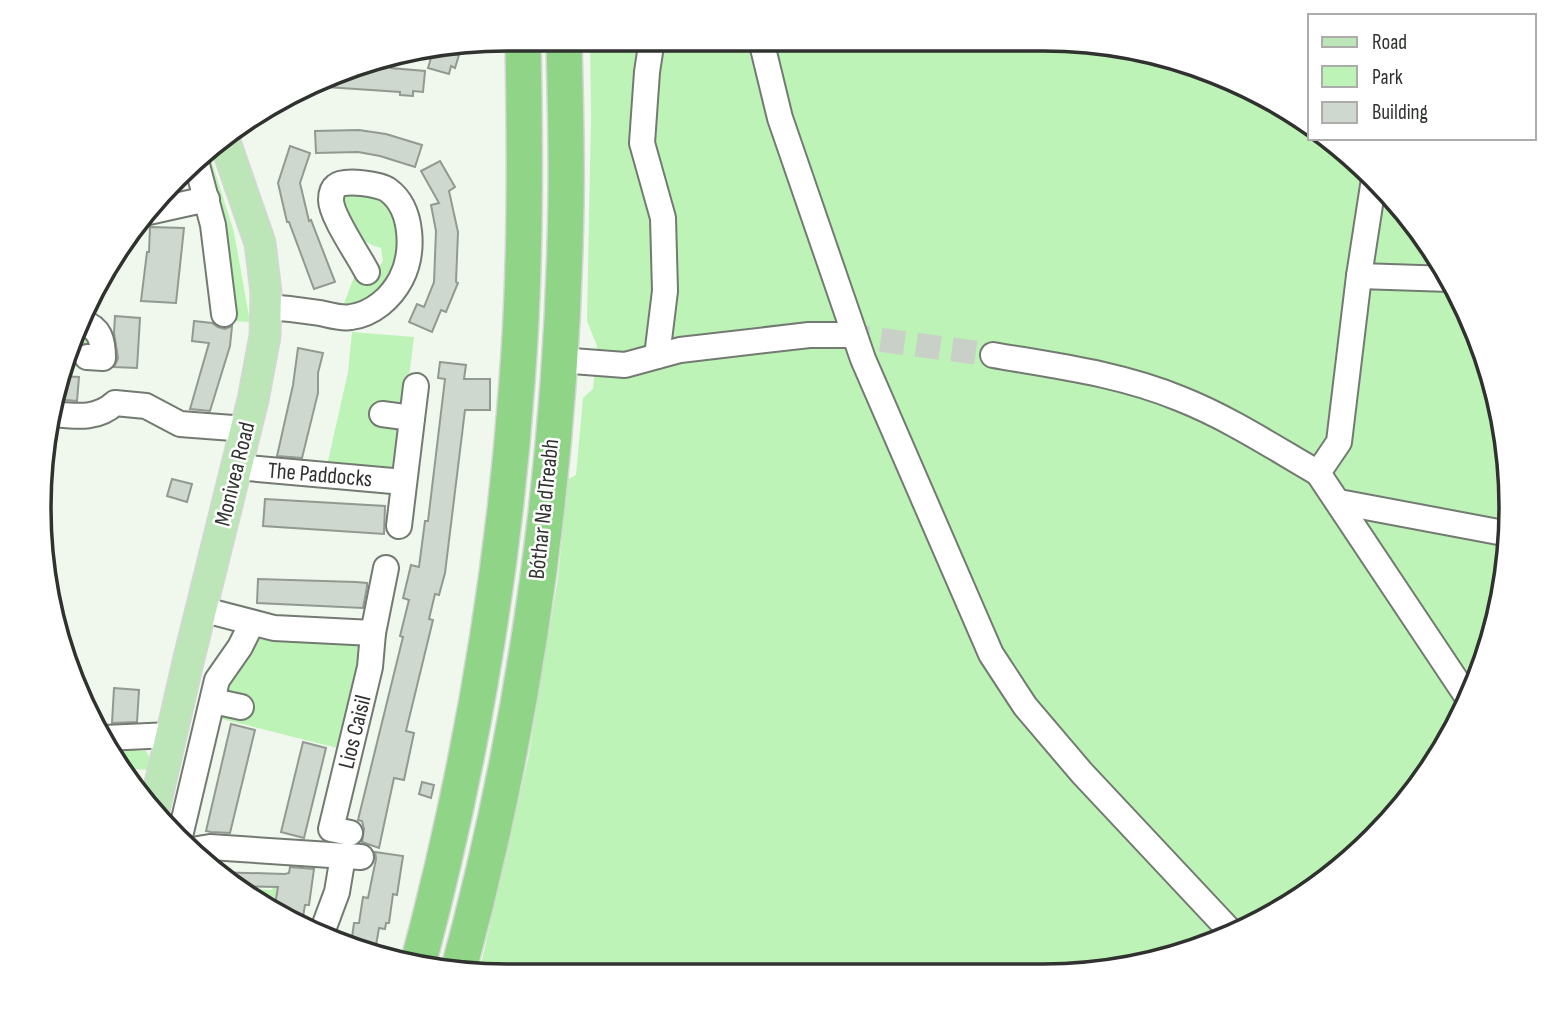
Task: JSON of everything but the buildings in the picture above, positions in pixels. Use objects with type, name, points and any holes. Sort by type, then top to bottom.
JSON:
[{"type":"highway","name":"Bóthar Na dTreabh","points":[[420,955],[448,847],[468,750],[504,517],[517,380],[524,252],[523,51]]},
{"type":"highway","name":"Bóthar Na dTreabh","points":[[461,961],[489,849],[522,679],[548,490],[559,360],[566,205],[564,51]]},
{"type":"main road","name":"Monivea Road","points":[[156,800],[261,364],[266,307],[260,243],[227,147]]},
{"type":"street","points":[[650,51],[642,143],[663,218],[665,291],[657,356]]},
{"type":"street","points":[[764,51],[779,118],[863,359],[991,654],[1025,706],[1082,773],[1225,926]]},
{"type":"street","points":[[199,171],[207,199],[217,303]]},
{"type":"street","points":[[266,307],[354,317],[379,305],[397,286],[409,255],[409,231],[400,205],[383,187],[339,184],[332,194],[332,208],[369,261]]},
{"type":"street","points":[[1318,473],[1339,442],[1372,192]]},
{"type":"street","points":[[161,210],[207,199]]},
{"type":"street","points":[[1359,276],[1438,279]]},
{"type":"street","points":[[89,326],[98,332],[102,342],[95,358]]},
{"type":"street","points":[[559,360],[625,365],[680,350],[809,335],[845,335]]},
{"type":"street","points":[[993,355],[1097,373],[1179,398],[1212,412],[1318,473],[1461,688]]},
{"type":"street","name":"The Paddocks","points":[[399,526],[415,386]]},
{"type":"street","points":[[61,414],[90,416],[108,410],[115,403],[127,403],[146,406],[180,424],[246,429]]},
{"type":"street","points":[[382,414],[412,418]]},
{"type":"street","name":"The Paddocks","points":[[236,467],[404,482]]},
{"type":"street","points":[[1339,502],[1498,532]]},
{"type":"street","name":"Lios Caisil","points":[[324,925],[339,885],[373,633],[386,568]]},
{"type":"street","points":[[201,609],[274,628],[373,633]]},
{"type":"street","points":[[188,833],[220,673],[240,647],[252,623]]},
{"type":"street","points":[[213,701],[241,708]]},
{"type":"street","points":[[113,738],[171,735]]},
{"type":"street","points":[[203,848],[346,844]]},
{"type":"green space","points":[[590,51],[1072,52],[1161,66],[1217,86],[1271,112],[1308,136],[1308,140],[1321,145],[1344,164],[1405,229],[1452,305],[1484,389],[1498,478],[1495,567],[1484,626],[1475,654],[1438,736],[1405,786],[1386,809],[1321,870],[1271,903],[1189,940],[1132,955],[1042,964],[481,963],[528,759],[558,578],[568,479],[576,475],[583,398],[593,389],[597,346],[587,321]]},
{"type":"green space","points":[[211,160],[234,232],[250,322],[233,321],[205,165]]},
{"type":"green space","points":[[345,192],[372,192],[397,213],[400,261],[375,298],[342,309],[354,277],[357,279],[375,272],[383,261],[381,248],[364,240],[353,229],[341,196]]},
{"type":"green space","points":[[352,332],[414,337],[406,402],[398,427],[402,432],[396,466],[392,472],[326,470],[348,372]]},
{"type":"green space","points":[[85,335],[109,369],[73,367]]},
{"type":"green space","points":[[260,636],[358,643],[364,651],[341,749],[218,718],[227,691],[224,685],[254,640]]},
{"type":"green space","points":[[120,749],[146,751],[152,761],[150,770],[133,769]]},
{"type":"green space","points":[[273,887],[279,888],[275,901],[257,889],[272,890]]},
{"type":"tunnel","points":[[845,335],[993,355]]}]
